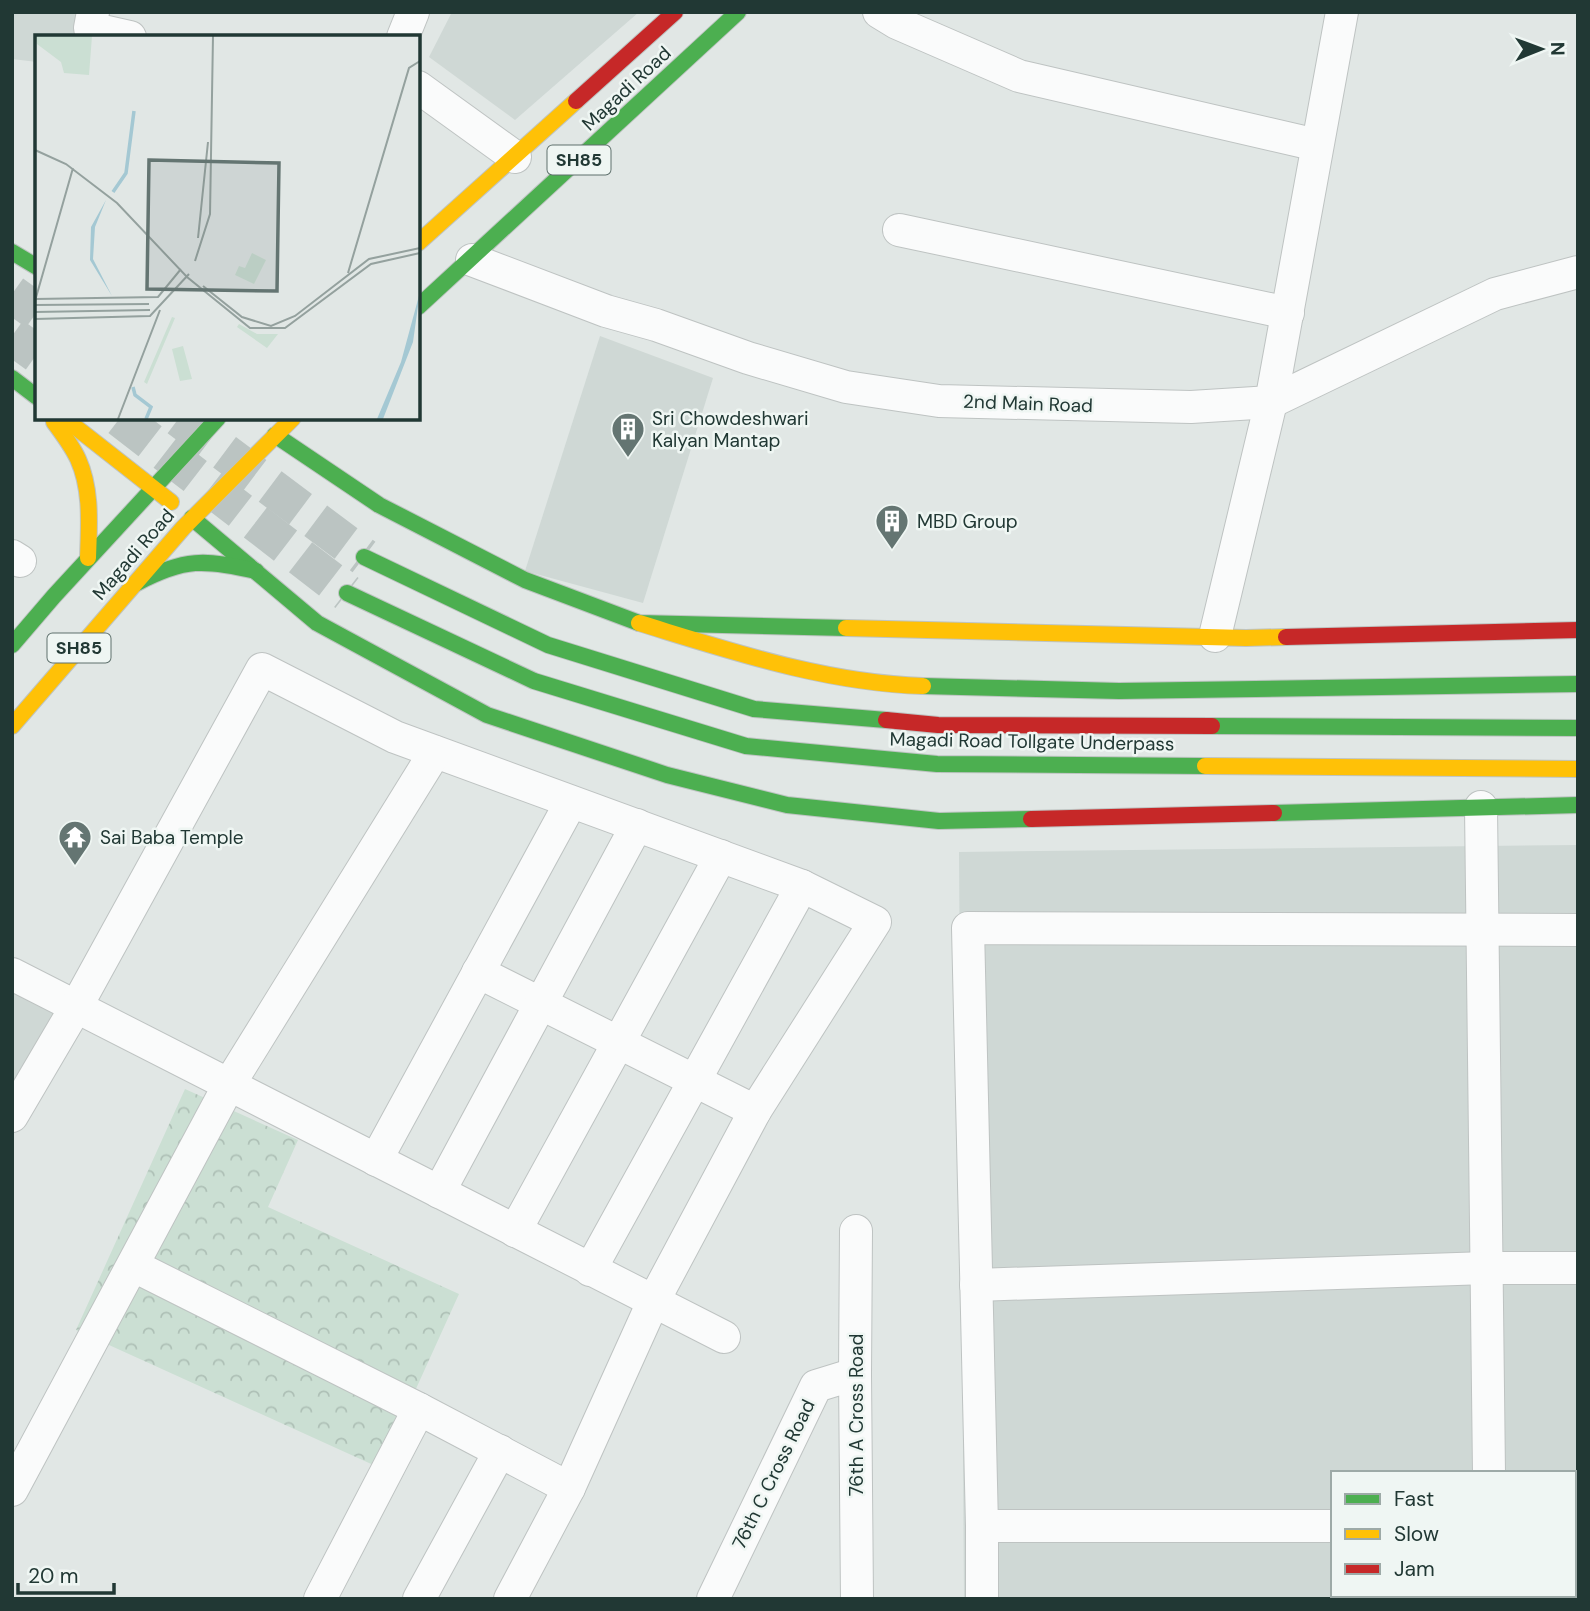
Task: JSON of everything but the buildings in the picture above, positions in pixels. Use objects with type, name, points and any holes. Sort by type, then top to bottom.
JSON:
[{"type":"main road","name":"Magadi Road","points":[[420,241],[675,12]]},
{"type":"main road","name":"Magadi Road","points":[[420,305],[738,12]]},
{"type":"main road","points":[[12,252],[35,266]]},
{"type":"main road","points":[[12,378],[35,397]]},
{"type":"main road","points":[[52,420],[75,451],[86,484],[89,517],[88,558]]},
{"type":"main road","points":[[67,420],[192,518],[317,623],[487,715],[667,775],[788,805],[939,821],[1578,805]]},
{"type":"main road","name":"Magadi Road","points":[[12,645],[88,558],[216,420]]},
{"type":"main road","name":"Magadi Road","points":[[12,726],[192,518],[291,420]]},
{"type":"main road","points":[[259,424],[379,505],[525,580],[639,623],[776,665],[895,685],[1119,691],[1578,684]]},
{"type":"main road","name":"Magadi Road Tollgate Underpass","points":[[364,557],[548,645],[754,709],[938,725],[1578,728]]},
{"type":"main road","points":[[131,587],[167,568],[191,563],[216,562],[256,571]]},
{"type":"main road","name":"Magadi Road Tollgate Underpass","points":[[346,593],[534,681],[746,746],[937,764],[1578,769]]},
{"type":"main road","points":[[639,623],[1246,638],[1578,630]]},
{"type":"street","points":[[93,12],[90,28],[121,35]]},
{"type":"street","points":[[404,35],[413,12]]},
{"type":"street","points":[[878,12],[897,23],[1018,76],[1317,145]]},
{"type":"street","points":[[1215,636],[1271,402],[1342,12]]},
{"type":"street","points":[[420,88],[515,157]]},
{"type":"street","points":[[899,230],[1288,313]]},
{"type":"street","name":"2nd Main Road","points":[[472,260],[607,311],[846,387],[939,401],[1191,407],[1271,402],[1494,293],[1578,272]]},
{"type":"street","points":[[12,1116],[76,1007],[262,669],[395,737],[802,886],[875,922],[755,1111],[653,1302],[569,1488],[510,1599]]},
{"type":"street","points":[[12,1490],[230,1086],[435,752]]},
{"type":"street","points":[[376,1160],[571,802]]},
{"type":"street","points":[[1481,807],[1489,1471]]},
{"type":"street","points":[[439,1192],[637,825]]},
{"type":"street","points":[[515,1231],[721,856]]},
{"type":"street","points":[[590,1270],[802,886]]},
{"type":"street","points":[[982,1599],[968,928],[1578,930]]},
{"type":"street","points":[[478,972],[755,1111]]},
{"type":"street","points":[[12,974],[724,1337]]},
{"type":"street","name":"76th A Cross Road","points":[[856,1231],[857,1599]]},
{"type":"street","points":[[134,1266],[419,1409],[569,1488]]},
{"type":"street","points":[[976,1285],[1487,1268],[1578,1268]]},
{"type":"street","name":"76th C Cross Road","points":[[713,1599],[816,1385],[855,1374]]},
{"type":"street","points":[[320,1599],[419,1409]]},
{"type":"street","points":[[419,1599],[500,1451]]},
{"type":"street","points":[[982,1526],[1331,1526]]},
{"type":"shaded area","points":[[12,12],[87,12],[83,35],[35,35],[35,62],[12,59]]},
{"type":"shaded area","points":[[452,12],[639,12],[515,120],[429,57]]},
{"type":"shaded area","points":[[600,336],[713,378],[643,603],[525,571]]},
{"type":"shaded area","points":[[1578,845],[1578,1599],[964,1599],[959,852]]},
{"type":"shaded area","points":[[12,958],[72,989],[12,1099]]},
{"type":"green space","points":[[185,1089],[298,1140],[268,1207],[459,1294],[380,1468],[76,1330]]},
{"type":"tunnel","points":[[12,294],[35,311]]},
{"type":"tunnel","points":[[12,336],[35,353]]},
{"type":"tunnel","points":[[123,420],[347,593]]},
{"type":"tunnel","points":[[182,420],[364,557]]},
{"type":"traffic: fast","points":[[420,305],[738,12]]},
{"type":"traffic: fast","points":[[12,252],[35,266]]},
{"type":"traffic: fast","points":[[12,378],[35,395]]},
{"type":"traffic: fast","points":[[12,645],[216,420]]},
{"type":"traffic: fast","points":[[275,435],[379,505],[525,580],[639,623],[846,628]]},
{"type":"traffic: fast","points":[[192,518],[317,623],[487,715],[667,775],[787,805],[939,821],[1031,819]]},
{"type":"traffic: fast","points":[[364,557],[548,645],[754,709],[886,720]]},
{"type":"traffic: fast","points":[[137,583],[168,569],[195,563],[222,564],[256,571]]},
{"type":"traffic: fast","points":[[347,593],[534,681],[746,746],[937,764],[1205,766]]},
{"type":"traffic: fast","points":[[923,686],[1119,691],[1578,684]]},
{"type":"traffic: fast","points":[[1212,726],[1578,728]]},
{"type":"traffic: fast","points":[[1274,813],[1578,805]]},
{"type":"traffic: slow","points":[[420,241],[576,101]]},
{"type":"traffic: slow","points":[[67,420],[171,502]]},
{"type":"traffic: slow","points":[[12,726],[183,528],[291,420]]},
{"type":"traffic: slow","points":[[54,422],[76,454],[86,483],[89,508],[88,558]]},
{"type":"traffic: slow","points":[[639,623],[814,672],[886,684],[923,686]]},
{"type":"traffic: slow","points":[[846,628],[1286,637]]},
{"type":"traffic: slow","points":[[1205,766],[1578,769]]},
{"type":"traffic: jam","points":[[576,101],[675,12]]},
{"type":"traffic: jam","points":[[1286,637],[1578,630]]},
{"type":"traffic: jam","points":[[886,720],[938,725],[1212,726]]},
{"type":"traffic: jam","points":[[1031,819],[1274,813]]},
{"type":"place","name":"Sri Chowdeshwari Kalyan Mantap","points":[[628,459]]},
{"type":"place","name":"MBD Group","points":[[892,551]]},
{"type":"place","name":"Sai Baba Temple","points":[[75,867]]}]
